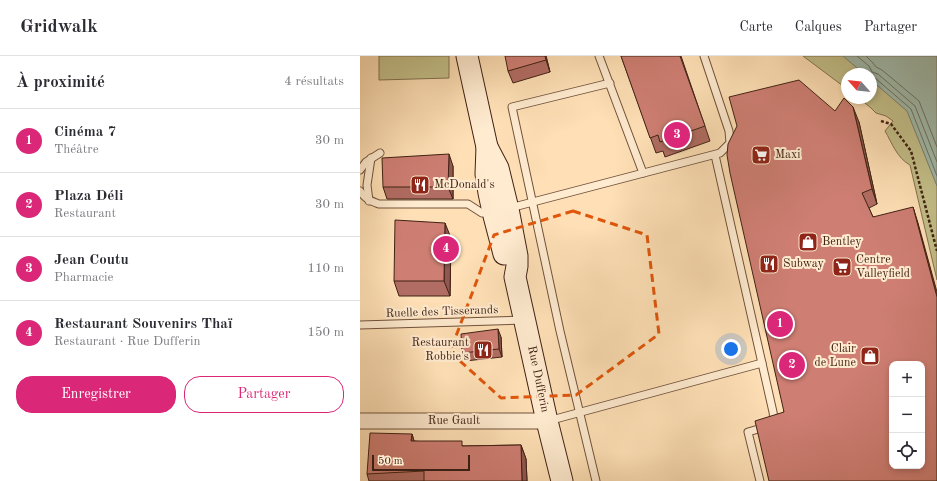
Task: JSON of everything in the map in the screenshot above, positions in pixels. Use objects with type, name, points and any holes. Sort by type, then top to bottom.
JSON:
[{"type":"street","name":"Rue Dufferin","points":[[467,56],[487,147],[498,168],[494,211],[517,256],[515,277],[562,481]]},
{"type":"street","name":"Rue Gault","points":[[360,420],[547,421]]},
{"type":"lane","points":[[599,56],[643,173]]},
{"type":"lane","points":[[360,191],[369,201],[379,204],[468,204],[494,211],[720,153],[730,143],[729,131],[704,56]]},
{"type":"lane","points":[[596,481],[579,412],[512,106],[610,83]]},
{"type":"lane","points":[[360,170],[371,158],[380,154]]},
{"type":"lane","points":[[715,154],[774,419],[770,426],[748,432],[760,481]]},
{"type":"lane","points":[[369,201],[366,185],[371,158]]},
{"type":"lane","name":"Ruelle des Tisserands","points":[[360,325],[525,320]]},
{"type":"lane","points":[[547,421],[762,363]]},
{"type":"path","points":[[881,121],[891,124],[911,151],[937,251]]},
{"type":"highlighted area","points":[[573,211],[647,235],[659,334],[576,395],[501,398],[450,352],[494,235]]},
{"type":"shaded area","points":[[379,56],[449,56],[449,78],[379,80]]},
{"type":"shaded area","points":[[803,56],[937,56],[937,280],[910,165],[898,154],[885,131],[893,121],[886,116],[876,113],[866,104],[877,104],[877,68],[841,68],[841,84]]},
{"type":"water","points":[[843,56],[937,56],[937,186],[907,111],[877,85],[877,68],[857,68]]},
{"type":"building","points":[[505,56],[545,56],[546,60],[508,71]]},
{"type":"building","points":[[621,56],[680,56],[705,126],[660,142],[658,135],[650,138]]},
{"type":"building","name":"Centre Valleyfield","points":[[799,80],[835,111],[841,102],[841,104],[850,104],[853,107],[872,189],[862,193],[873,217],[913,207],[937,297],[937,481],[769,481],[755,421],[784,412],[727,155],[728,144],[737,126],[729,97]]},
{"type":"building","points":[[449,154],[448,187],[383,187],[382,158]]},
{"type":"building","points":[[395,220],[445,223],[444,281],[394,281]]},
{"type":"building","points":[[498,329],[499,349],[462,353],[461,334]]},
{"type":"building","points":[[370,433],[412,434],[411,441],[462,441],[462,446],[521,445],[522,481],[424,481],[424,471],[367,474]]},
{"type":"place","name":"Jean Coutu","points":[[677,135]]},
{"type":"place","name":"Maxi","points":[[761,155]]},
{"type":"place","name":"McDonald's","points":[[420,185]]},
{"type":"place","name":"Bentley","points":[[808,242]]},
{"type":"place","name":"Restaurant Souvenirs Thaï","points":[[446,249]]},
{"type":"place","name":"Subway","points":[[769,264]]},
{"type":"place","name":"Centre Valleyfield","points":[[842,267]]},
{"type":"place","name":"Cinéma 7","points":[[780,324]]},
{"type":"place","name":"Restaurant Robbie's","points":[[483,350]]},
{"type":"place","name":"Clair de Lune","points":[[870,356]]},
{"type":"place","name":"Plaza Déli","points":[[792,365]]}]
